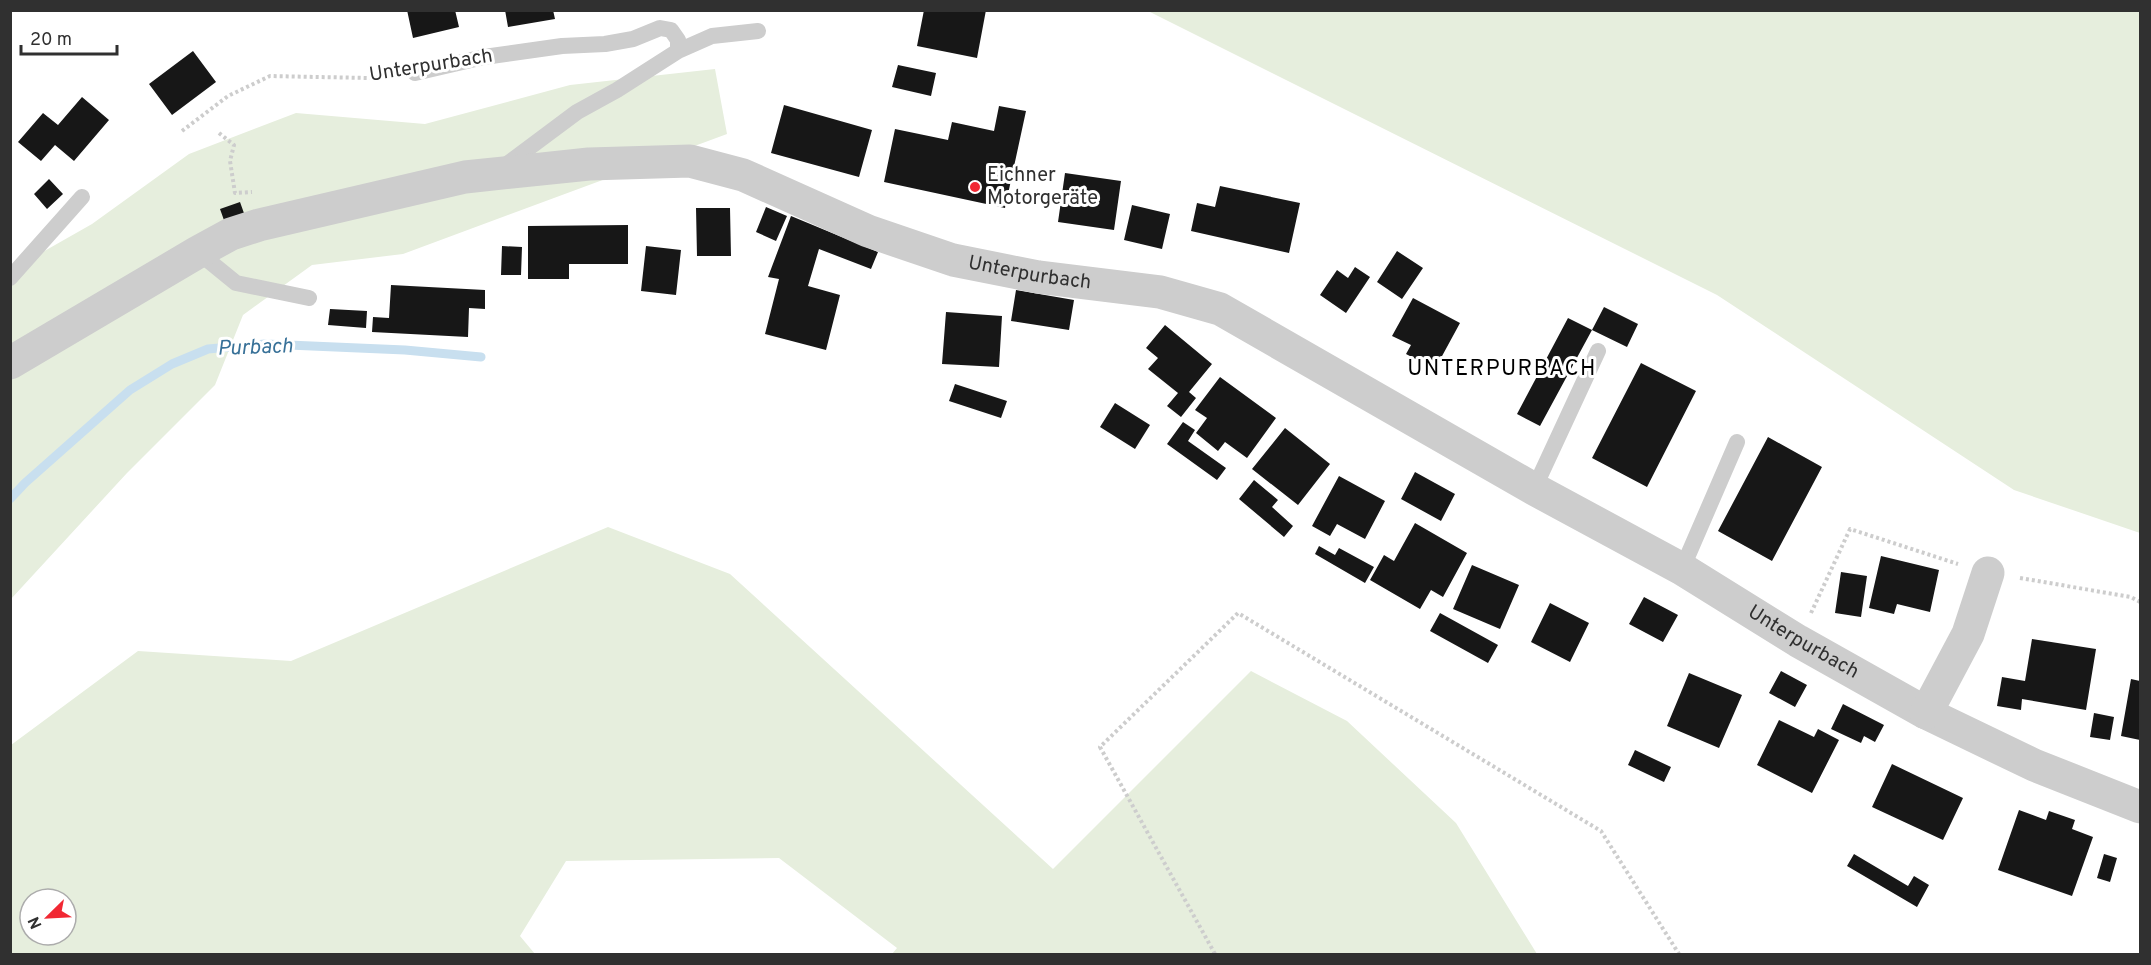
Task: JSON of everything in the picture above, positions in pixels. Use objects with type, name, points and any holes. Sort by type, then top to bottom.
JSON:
[{"type":"street","name":"Unterpurbach","points":[[10,363],[198,252],[231,234],[259,225],[478,177],[589,164],[690,162],[743,175],[868,231],[953,260],[1038,277],[1160,292],[1220,309],[1534,489],[1682,569],[1798,641],[1926,713],[2034,765],[2140,807]]},
{"type":"street","points":[[1926,713],[1968,634],[1988,573]]},
{"type":"lane","name":"Unterpurbach","points":[[415,73],[484,57],[633,39],[660,28],[671,30],[678,40],[678,51]]},
{"type":"lane","points":[[478,177],[577,112],[617,90],[678,51],[712,36],[758,31]]},
{"type":"lane","points":[[10,278],[82,197]]},
{"type":"lane","points":[[198,252],[236,283],[309,298]]},
{"type":"lane","points":[[1534,489],[1598,351]]},
{"type":"lane","points":[[1682,569],[1737,442]]},
{"type":"path","name":"Unterpurbach","points":[[182,131],[228,96],[270,76],[367,78],[415,73]]},
{"type":"path","points":[[219,133],[234,145],[230,160],[235,193],[251,190],[259,225]]},
{"type":"path","points":[[1798,641],[1850,529],[1988,573],[2131,597],[2140,602]]},
{"type":"path","points":[[1215,954],[1100,747],[1238,613],[1601,831],[1679,954]]},
{"type":"green space","points":[[1148,11],[2140,11],[2140,533],[2014,490],[1717,295]]},
{"type":"green space","points":[[715,69],[727,134],[403,254],[312,265],[243,315],[215,385],[127,473],[11,599],[11,270],[92,224],[189,154],[296,113],[425,124],[570,85]]},
{"type":"green space","points":[[608,527],[730,574],[1053,869],[1251,671],[1347,721],[1456,823],[1537,954],[892,954],[897,948],[779,858],[566,861],[520,936],[535,954],[11,954],[11,745],[138,651],[291,661]]},
{"type":"building","points":[[407,10],[455,10],[459,27],[413,38]]},
{"type":"building","points":[[505,10],[553,10],[555,19],[508,27]]},
{"type":"building","points":[[924,10],[986,10],[977,58],[917,46]]},
{"type":"building","points":[[193,51],[216,82],[172,115],[149,84]]},
{"type":"building","points":[[898,65],[936,73],[931,96],[892,87]]},
{"type":"building","points":[[82,97],[109,120],[74,161],[55,145],[41,161],[18,142],[43,113],[58,125]]},
{"type":"building","points":[[784,105],[872,130],[859,177],[771,153]]},
{"type":"building","points":[[999,106],[1026,111],[1005,208],[884,182],[895,129],[948,140],[952,122],[994,131]]},
{"type":"building","points":[[1065,173],[1121,181],[1114,230],[1058,222]]},
{"type":"building","points":[[49,179],[63,194],[47,209],[34,194]]},
{"type":"building","points":[[1220,186],[1300,203],[1289,253],[1191,231],[1197,203],[1215,207]]},
{"type":"building","points":[[240,202],[245,216],[225,223],[220,209]]},
{"type":"building","points":[[1132,205],[1170,214],[1162,249],[1124,240]]},
{"type":"building","points":[[766,207],[787,216],[776,241],[756,232]]},
{"type":"building","points":[[696,208],[730,208],[731,256],[697,256]]},
{"type":"building","points":[[791,216],[878,252],[871,269],[819,249],[808,286],[840,295],[826,350],[765,334],[779,279],[768,277]]},
{"type":"building","points":[[628,225],[628,264],[569,264],[569,279],[528,279],[528,226]]},
{"type":"building","points":[[502,246],[522,247],[521,275],[501,275]]},
{"type":"building","points":[[646,246],[681,250],[676,295],[641,291]]},
{"type":"building","points":[[1397,251],[1423,268],[1402,299],[1377,282]]},
{"type":"building","points":[[1355,267],[1370,277],[1346,313],[1320,295],[1337,270],[1348,278]]},
{"type":"building","points":[[391,285],[485,290],[485,309],[469,308],[468,337],[372,332],[373,317],[389,318]]},
{"type":"building","points":[[1016,290],[1074,300],[1069,330],[1011,321]]},
{"type":"building","points":[[1413,298],[1460,323],[1435,369],[1406,354],[1411,345],[1392,336]]},
{"type":"building","points":[[1604,307],[1638,324],[1627,347],[1592,330]]},
{"type":"building","points":[[330,309],[367,311],[366,328],[328,325]]},
{"type":"building","points":[[946,312],[1002,316],[999,367],[942,364]]},
{"type":"building","points":[[1568,318],[1592,330],[1540,426],[1517,414]]},
{"type":"building","points":[[1165,325],[1212,364],[1189,392],[1196,398],[1181,417],[1167,406],[1178,393],[1148,369],[1158,358],[1146,348]]},
{"type":"building","points":[[1641,363],[1696,391],[1647,487],[1592,458]]},
{"type":"building","points":[[1220,377],[1276,418],[1247,458],[1225,442],[1218,451],[1196,433],[1207,418],[1195,410]]},
{"type":"building","points":[[955,384],[1007,401],[1001,418],[949,401]]},
{"type":"building","points":[[1115,403],[1150,425],[1135,449],[1100,427]]},
{"type":"building","points":[[1183,422],[1195,430],[1188,441],[1226,468],[1217,480],[1167,444]]},
{"type":"building","points":[[1285,428],[1330,464],[1298,505],[1252,469]]},
{"type":"building","points":[[1768,437],[1822,467],[1772,561],[1718,531]]},
{"type":"building","points":[[1415,472],[1455,494],[1441,521],[1401,499]]},
{"type":"building","points":[[1339,476],[1385,501],[1365,539],[1337,524],[1330,536],[1312,526]]},
{"type":"building","points":[[1254,480],[1278,500],[1272,507],[1293,526],[1284,537],[1239,499]]},
{"type":"building","points":[[1415,523],[1467,553],[1443,597],[1431,590],[1420,609],[1370,580],[1384,555],[1394,561]]},
{"type":"building","points":[[1319,546],[1335,555],[1339,548],[1374,567],[1365,583],[1315,554]]},
{"type":"building","points":[[1881,556],[1939,570],[1930,612],[1897,604],[1894,614],[1869,608]]},
{"type":"building","points":[[1472,565],[1519,585],[1500,629],[1453,609]]},
{"type":"building","points":[[1841,572],[1867,576],[1861,617],[1835,613]]},
{"type":"building","points":[[1644,597],[1678,615],[1663,642],[1629,624]]},
{"type":"building","points":[[1550,603],[1589,623],[1570,662],[1531,642]]},
{"type":"building","points":[[1440,613],[1498,645],[1488,663],[1430,631]]},
{"type":"building","points":[[2032,639],[2096,649],[2086,710],[2022,699],[2021,710],[1997,706],[2002,677],[2025,681]]},
{"type":"building","points":[[1781,671],[1807,685],[1795,707],[1769,693]]},
{"type":"building","points":[[1689,673],[1742,695],[1719,748],[1667,726]]},
{"type":"building","points":[[2131,679],[2140,681],[2140,740],[2121,736]]},
{"type":"building","points":[[1843,704],[1884,725],[1875,742],[1864,736],[1861,743],[1831,729]]},
{"type":"building","points":[[2094,713],[2114,717],[2110,740],[2090,737]]},
{"type":"building","points":[[1779,720],[1814,737],[1818,729],[1839,740],[1812,793],[1757,765]]},
{"type":"building","points":[[1635,750],[1671,767],[1664,782],[1628,765]]},
{"type":"building","points":[[1892,764],[1963,798],[1943,840],[1872,807]]},
{"type":"building","points":[[2019,810],[2046,820],[2049,811],[2075,820],[2072,829],[2093,837],[2072,896],[1998,870]]},
{"type":"building","points":[[1854,854],[1908,886],[1914,876],[1929,885],[1917,907],[1847,866]]},
{"type":"building","points":[[2104,854],[2117,858],[2110,882],[2097,878]]},
{"type":"waterway","name":"Purbach","points":[[10,499],[130,390],[172,364],[208,349],[265,344],[405,350],[481,357]]},
{"type":"place","name":"Eichner Motorgeräte","points":[[975,187]]},
{"type":"district","name":"UNTERPURBACH","points":[[1502,369]]}]
